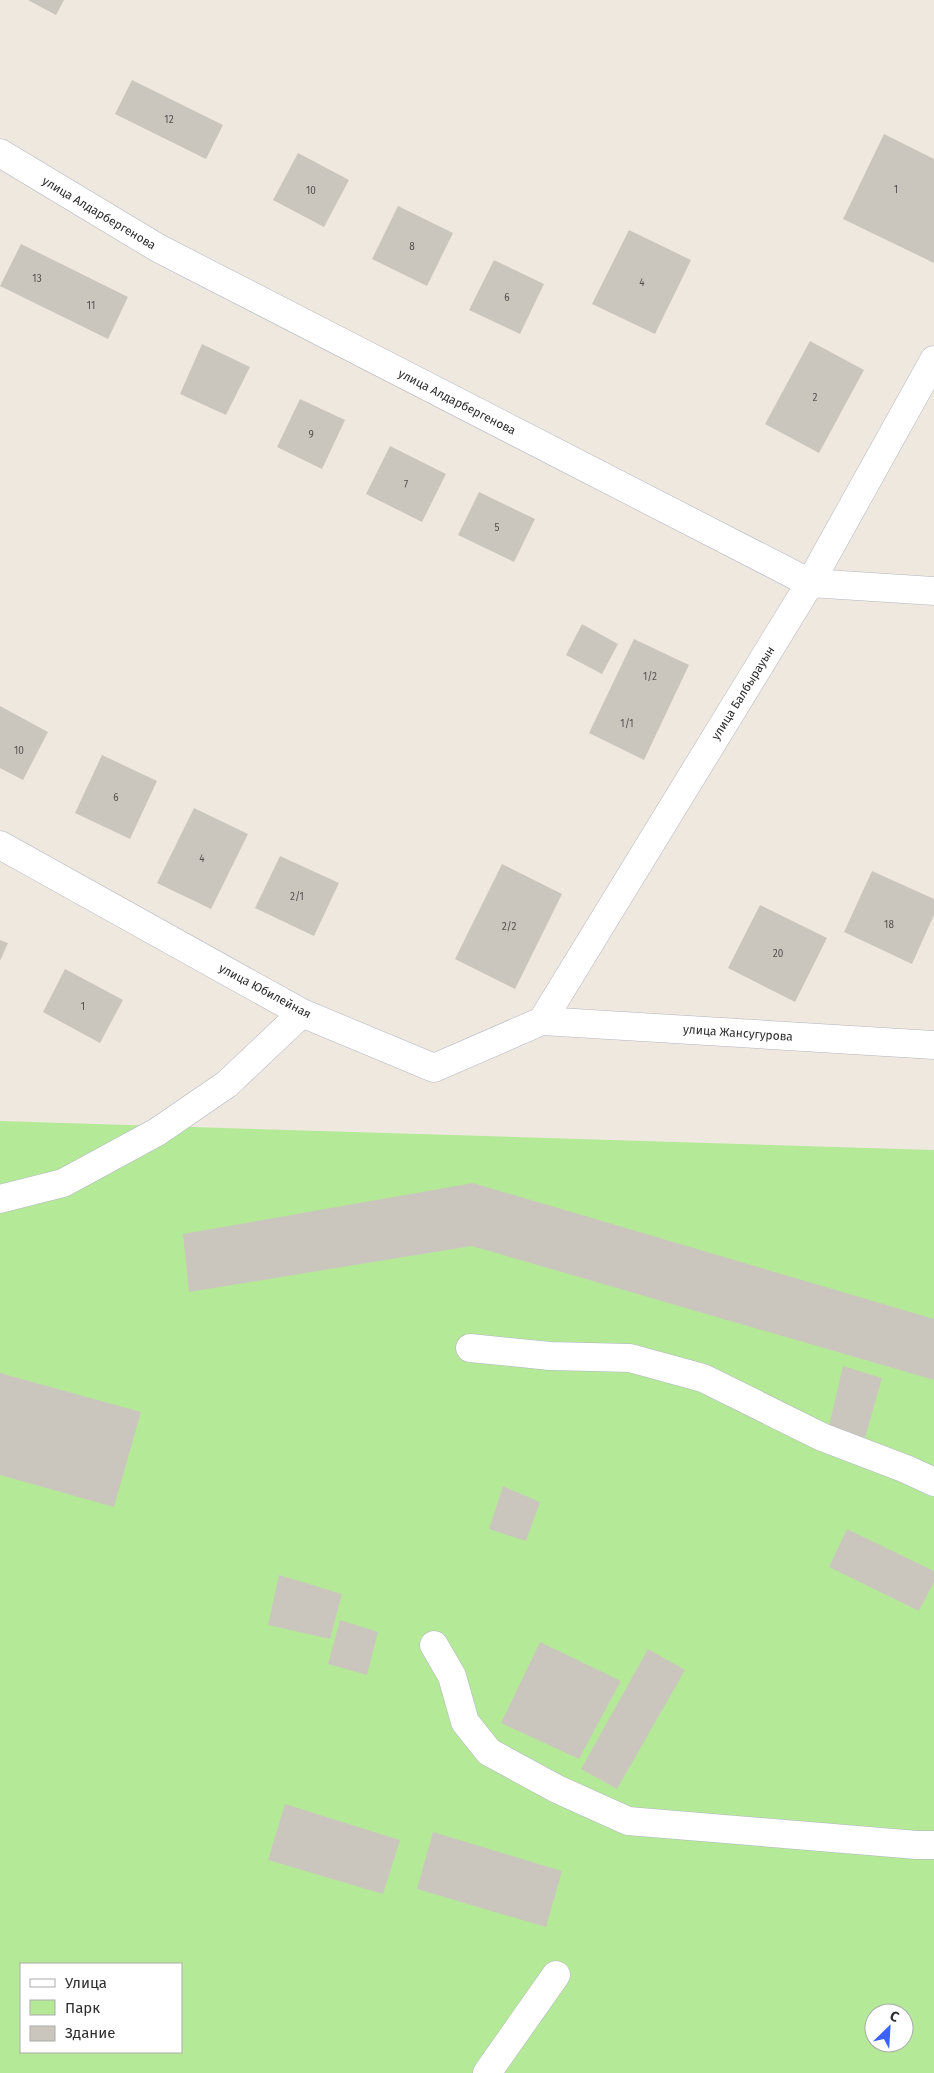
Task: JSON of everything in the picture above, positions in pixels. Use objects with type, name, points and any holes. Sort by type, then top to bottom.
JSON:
[{"type":"street","name":"улица Алдарбергенова","points":[[0,153],[158,248],[810,584],[934,591]]},
{"type":"street","name":"улица Балбырауын","points":[[542,1020],[810,584],[934,360]]},
{"type":"street","name":"улица Юбилейная","points":[[0,844],[302,1013],[434,1068],[542,1020]]},
{"type":"street","points":[[0,1199],[63,1183],[157,1132],[227,1084],[302,1013]]},
{"type":"street","name":"улица Жансугурова","points":[[542,1020],[934,1045]]},
{"type":"street","points":[[470,1348],[550,1356],[630,1358],[703,1378],[822,1437],[906,1469],[934,1482]]},
{"type":"street","points":[[434,1645],[452,1676],[465,1722],[489,1752],[557,1789],[628,1820],[934,1845]]},
{"type":"street","points":[[487,2073],[556,1975]]},
{"type":"green space","points":[[0,1121],[934,1150],[934,2073],[0,2073]]},
{"type":"building","points":[[28,0],[64,0],[56,15]]},
{"type":"building","points":[[132,80],[223,125],[206,159],[115,114]]},
{"type":"building","points":[[884,134],[934,159],[934,263],[843,219]]},
{"type":"building","points":[[298,153],[349,180],[324,227],[273,200]]},
{"type":"building","points":[[398,206],[453,233],[427,286],[372,259]]},
{"type":"building","points":[[629,230],[691,260],[655,334],[592,304]]},
{"type":"building","points":[[21,244],[128,297],[108,339],[0,286]]},
{"type":"building","points":[[494,260],[544,284],[520,334],[469,310]]},
{"type":"building","points":[[810,341],[864,370],[819,453],[765,424]]},
{"type":"building","points":[[202,344],[250,367],[226,415],[180,394]]},
{"type":"building","points":[[300,399],[345,420],[322,469],[277,447]]},
{"type":"building","points":[[390,446],[446,474],[422,522],[366,494]]},
{"type":"building","points":[[479,492],[535,519],[514,562],[458,535]]},
{"type":"building","points":[[582,624],[618,644],[602,674],[566,655]]},
{"type":"building","points":[[634,639],[689,665],[644,760],[589,733]]},
{"type":"building","points":[[0,706],[48,732],[23,780],[0,768]]},
{"type":"building","points":[[102,755],[157,781],[130,839],[75,813]]},
{"type":"building","points":[[194,808],[248,834],[211,909],[157,883]]},
{"type":"building","points":[[280,856],[339,883],[314,936],[255,908]]},
{"type":"building","points":[[502,864],[562,894],[515,989],[455,959]]},
{"type":"building","points":[[872,871],[934,899],[934,915],[912,964],[844,932]]},
{"type":"building","points":[[760,905],[827,938],[795,1002],[728,968]]},
{"type":"building","points":[[0,940],[8,943],[0,961]]},
{"type":"building","points":[[65,969],[123,1000],[100,1043],[43,1012]]},
{"type":"building","points":[[473,1183],[934,1319],[934,1380],[472,1246],[189,1292],[183,1234]]},
{"type":"building","points":[[843,1366],[882,1378],[865,1438],[829,1426]]},
{"type":"building","points":[[0,1373],[141,1412],[114,1507],[0,1475]]},
{"type":"building","points":[[503,1486],[540,1502],[526,1541],[489,1529]]},
{"type":"building","points":[[847,1529],[934,1571],[934,1582],[919,1611],[829,1567]]},
{"type":"building","points":[[279,1575],[342,1594],[330,1639],[268,1625]]},
{"type":"building","points":[[340,1620],[378,1632],[367,1675],[328,1664]]},
{"type":"building","points":[[540,1642],[621,1681],[579,1759],[501,1723]]},
{"type":"building","points":[[648,1649],[685,1670],[617,1789],[581,1769]]},
{"type":"building","points":[[285,1804],[400,1840],[383,1894],[268,1860]]},
{"type":"building","points":[[433,1832],[562,1871],[546,1927],[417,1889]]}]
